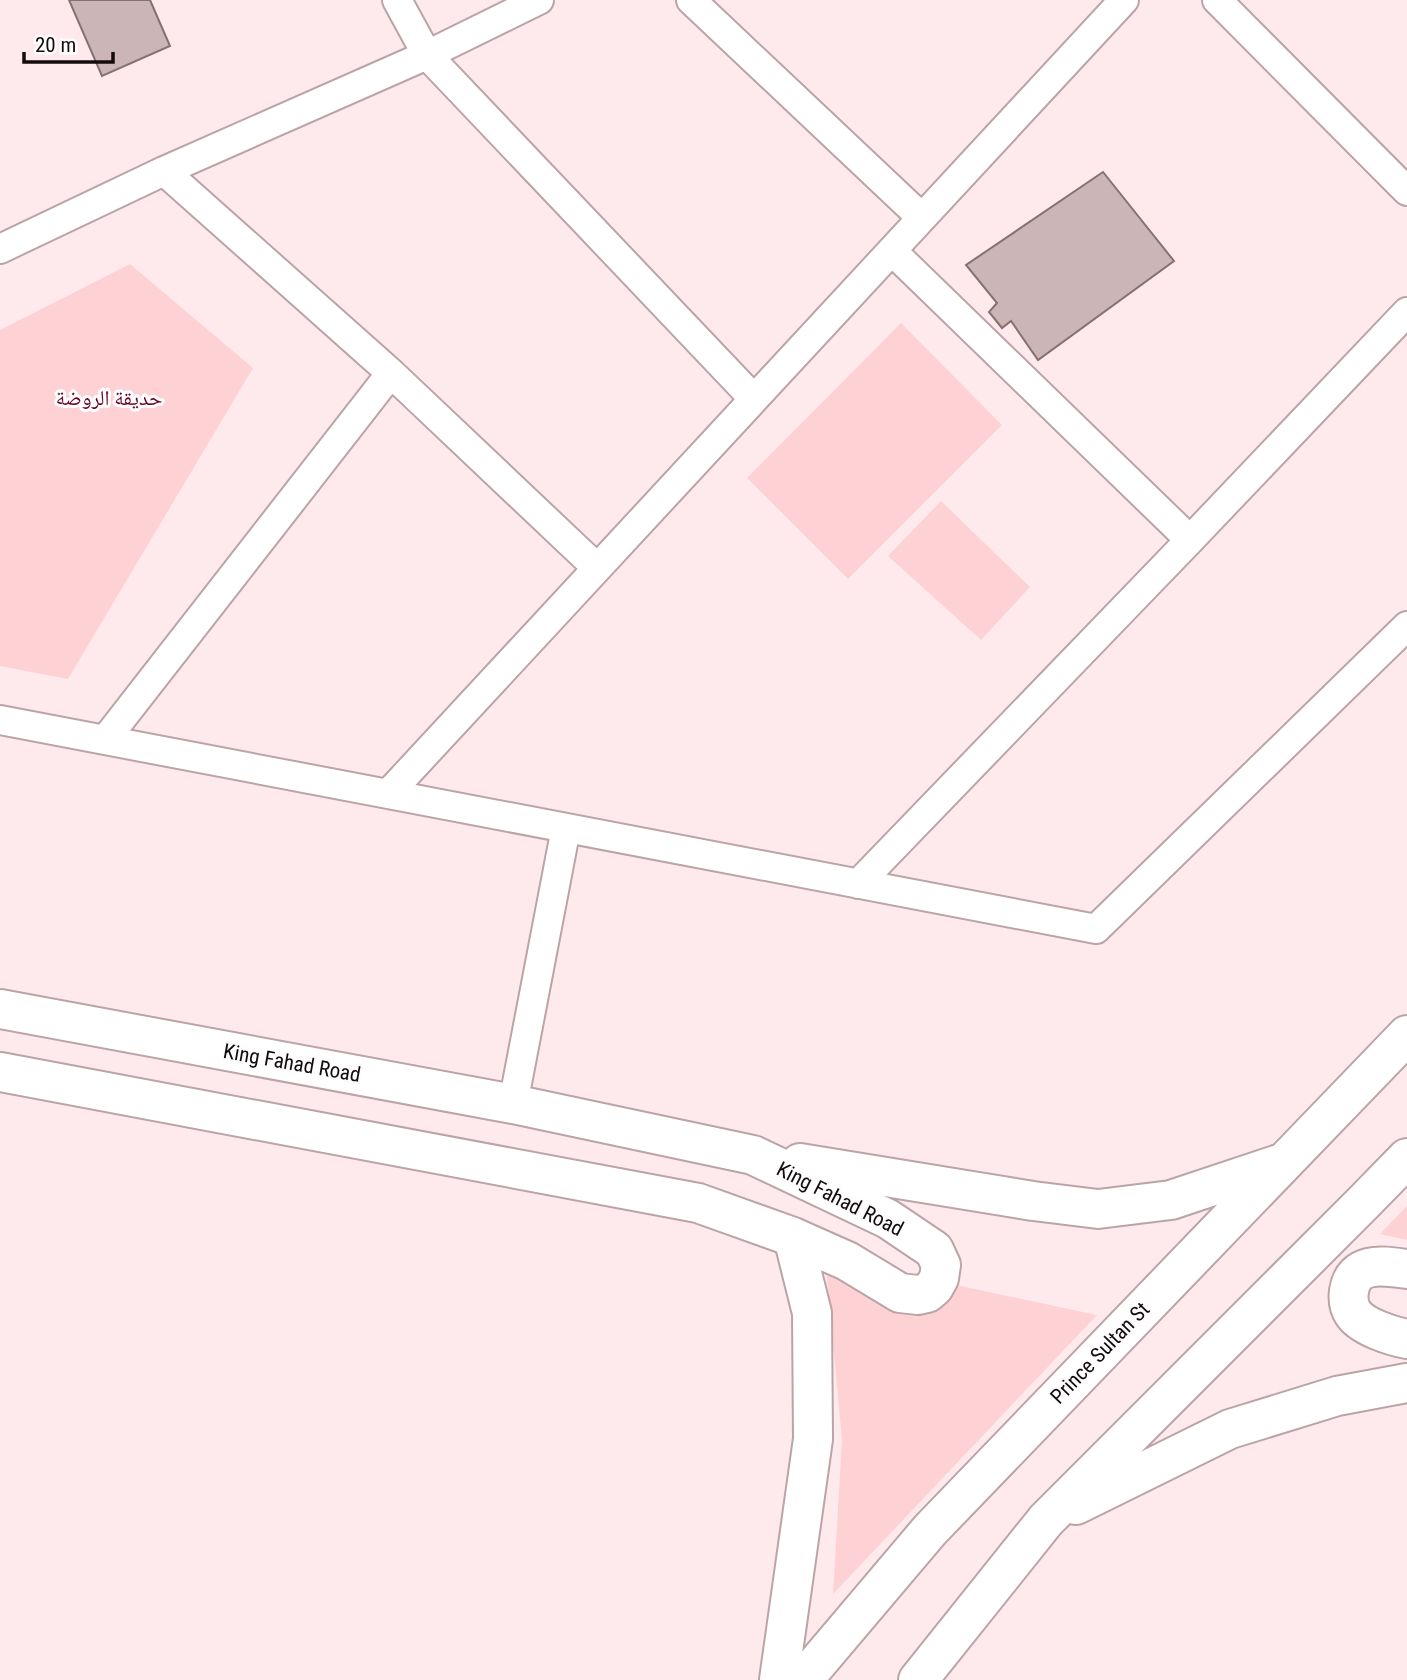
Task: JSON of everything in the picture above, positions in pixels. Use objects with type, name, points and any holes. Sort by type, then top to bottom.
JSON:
[{"type":"main road","name":"King Fahad Road","points":[[0,1009],[513,1104],[753,1155],[888,1219],[934,1250],[941,1265],[939,1278],[927,1293],[900,1293],[847,1261],[793,1237],[698,1203],[0,1072]]},
{"type":"main road","name":"Prince Sultan St","points":[[803,1680],[930,1530],[1407,1035]]},
{"type":"main road","points":[[753,1155],[1033,1201],[1098,1209],[1171,1200],[1285,1162]]},
{"type":"main road","points":[[918,1680],[1046,1520],[1407,1157]]},
{"type":"main road","points":[[779,1680],[813,1439],[812,1313],[793,1237]]},
{"type":"main road","points":[[1407,1269],[1382,1266],[1366,1268],[1355,1275],[1348,1297],[1353,1312],[1363,1322],[1407,1339]]},
{"type":"main road","points":[[1046,1520],[1230,1429],[1337,1396],[1407,1383]]},
{"type":"street","points":[[397,0],[427,55],[754,399]]},
{"type":"street","points":[[0,248],[164,171],[427,55],[539,0]]},
{"type":"street","points":[[691,0],[922,218]]},
{"type":"street","points":[[388,794],[1125,0]]},
{"type":"street","points":[[1217,0],[1407,191]]},
{"type":"street","points":[[164,171],[391,373],[597,569]]},
{"type":"street","points":[[892,251],[1190,540]]},
{"type":"street","points":[[858,884],[1407,312]]},
{"type":"street","points":[[105,740],[391,373]]},
{"type":"street","points":[[0,720],[1096,929],[1407,626]]},
{"type":"street","points":[[513,1104],[566,828]]},
{"type":"green space","name":"حديقة الروضة","points":[[130,264],[253,368],[68,679],[0,666],[0,330]]},
{"type":"green space","points":[[901,323],[1002,425],[848,579],[747,478]]},
{"type":"green space","points":[[941,501],[1030,587],[981,640],[888,556]]},
{"type":"green space","points":[[1407,1206],[1407,1240],[1380,1234]]},
{"type":"green space","points":[[825,1257],[1097,1315],[833,1594],[842,1440]]},
{"type":"building","points":[[69,0],[150,0],[170,46],[102,76]]},
{"type":"building","points":[[1103,172],[1174,261],[1038,360],[1011,321],[1002,328],[989,312],[997,303],[966,265]]}]
